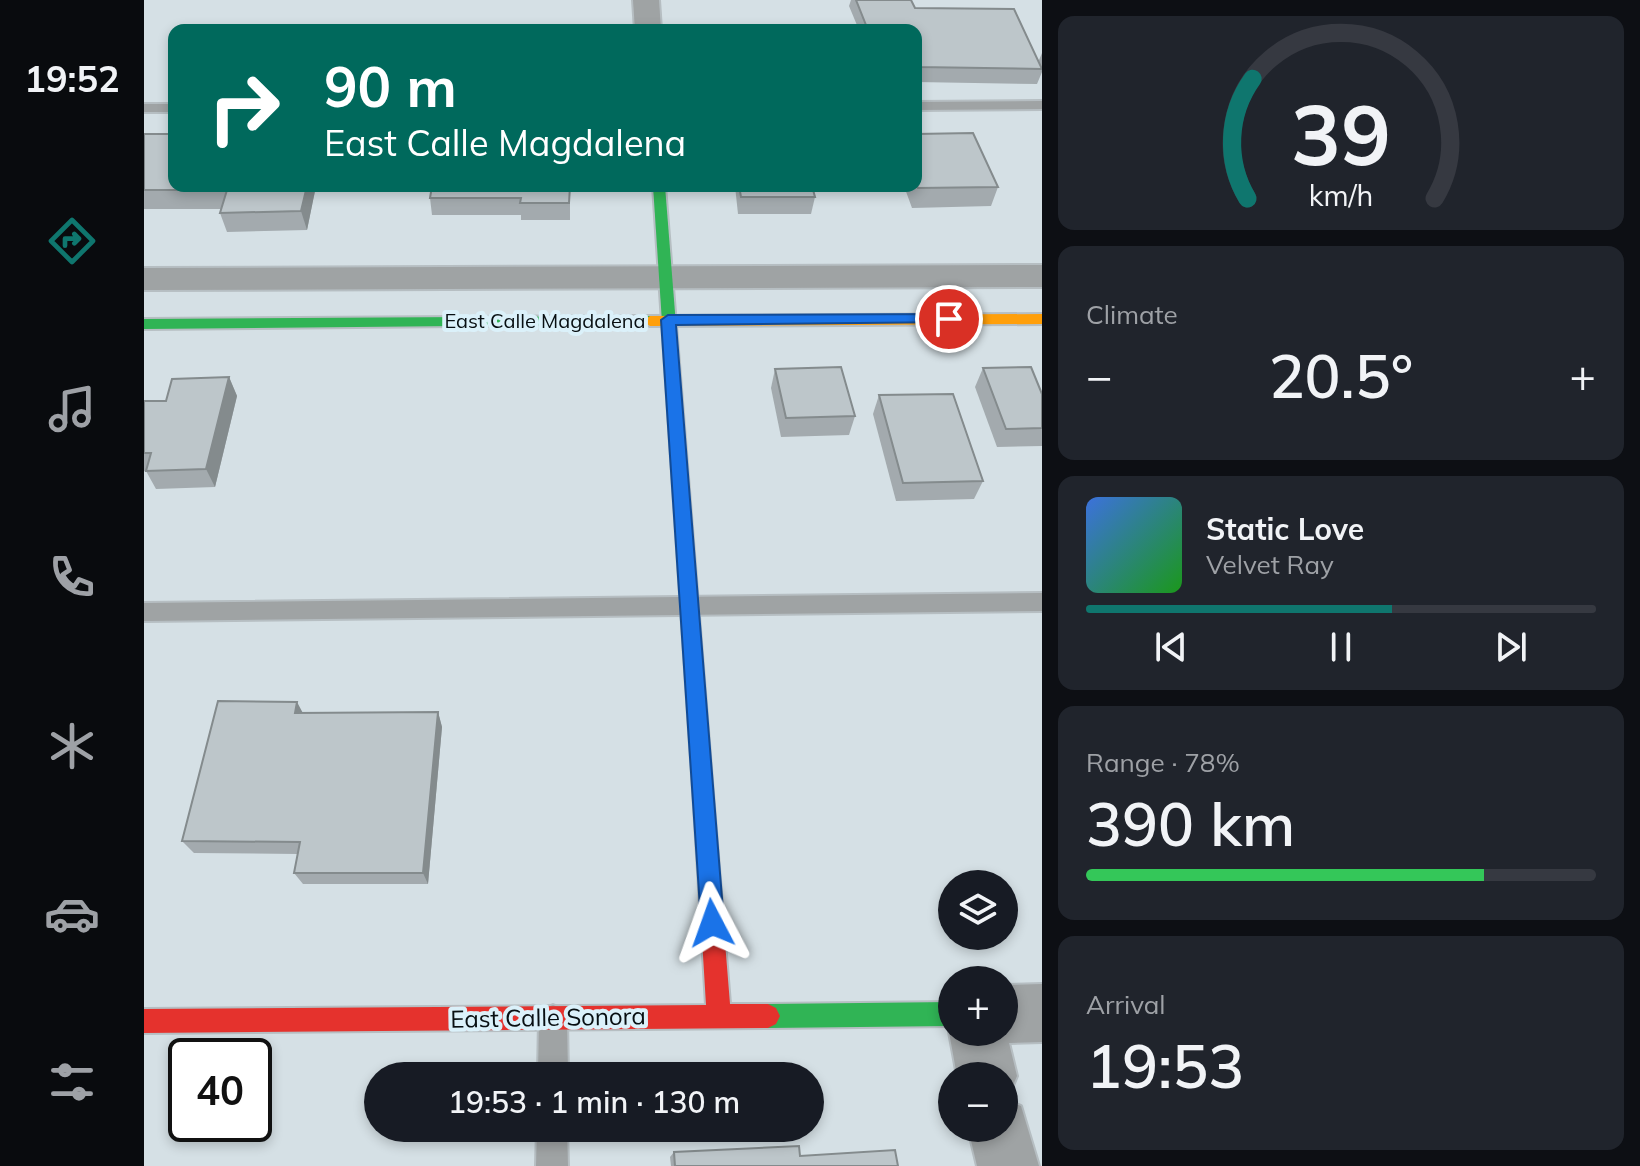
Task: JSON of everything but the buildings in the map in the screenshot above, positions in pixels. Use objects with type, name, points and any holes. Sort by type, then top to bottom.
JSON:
[{"type":"street","points":[[646,0],[648,24]]},
{"type":"street","points":[[659,192],[719,1016]]},
{"type":"street","name":"East Calle Magdalena","points":[[144,279],[1042,276]]},
{"type":"street","name":"East Calle Magdalena","points":[[144,324],[1042,319]]},
{"type":"street","points":[[1018,1014],[1042,1013]]},
{"type":"street","name":"East Calle Sonora","points":[[144,1021],[938,1014]]},
{"type":"street","points":[[1002,1142],[1008,1166]]},
{"type":"lane","points":[[922,106],[1042,105]]},
{"type":"lane","points":[[144,108],[168,108]]},
{"type":"lane","points":[[144,612],[1042,602]]},
{"type":"lane","points":[[553,1018],[553,1062]]},
{"type":"lane","points":[[552,1142],[552,1166]]},
{"type":"traffic: fast","points":[[659,192],[704,806]]},
{"type":"traffic: fast","points":[[144,324],[650,321]]},
{"type":"traffic: fast","points":[[768,1016],[938,1014]]},
{"type":"traffic: slow","points":[[650,321],[1042,319]]},
{"type":"traffic: jam","points":[[704,806],[719,1016]]},
{"type":"traffic: jam","points":[[144,1021],[768,1016]]},
{"type":"route","points":[[712,923],[668,320],[949,319]]}]
